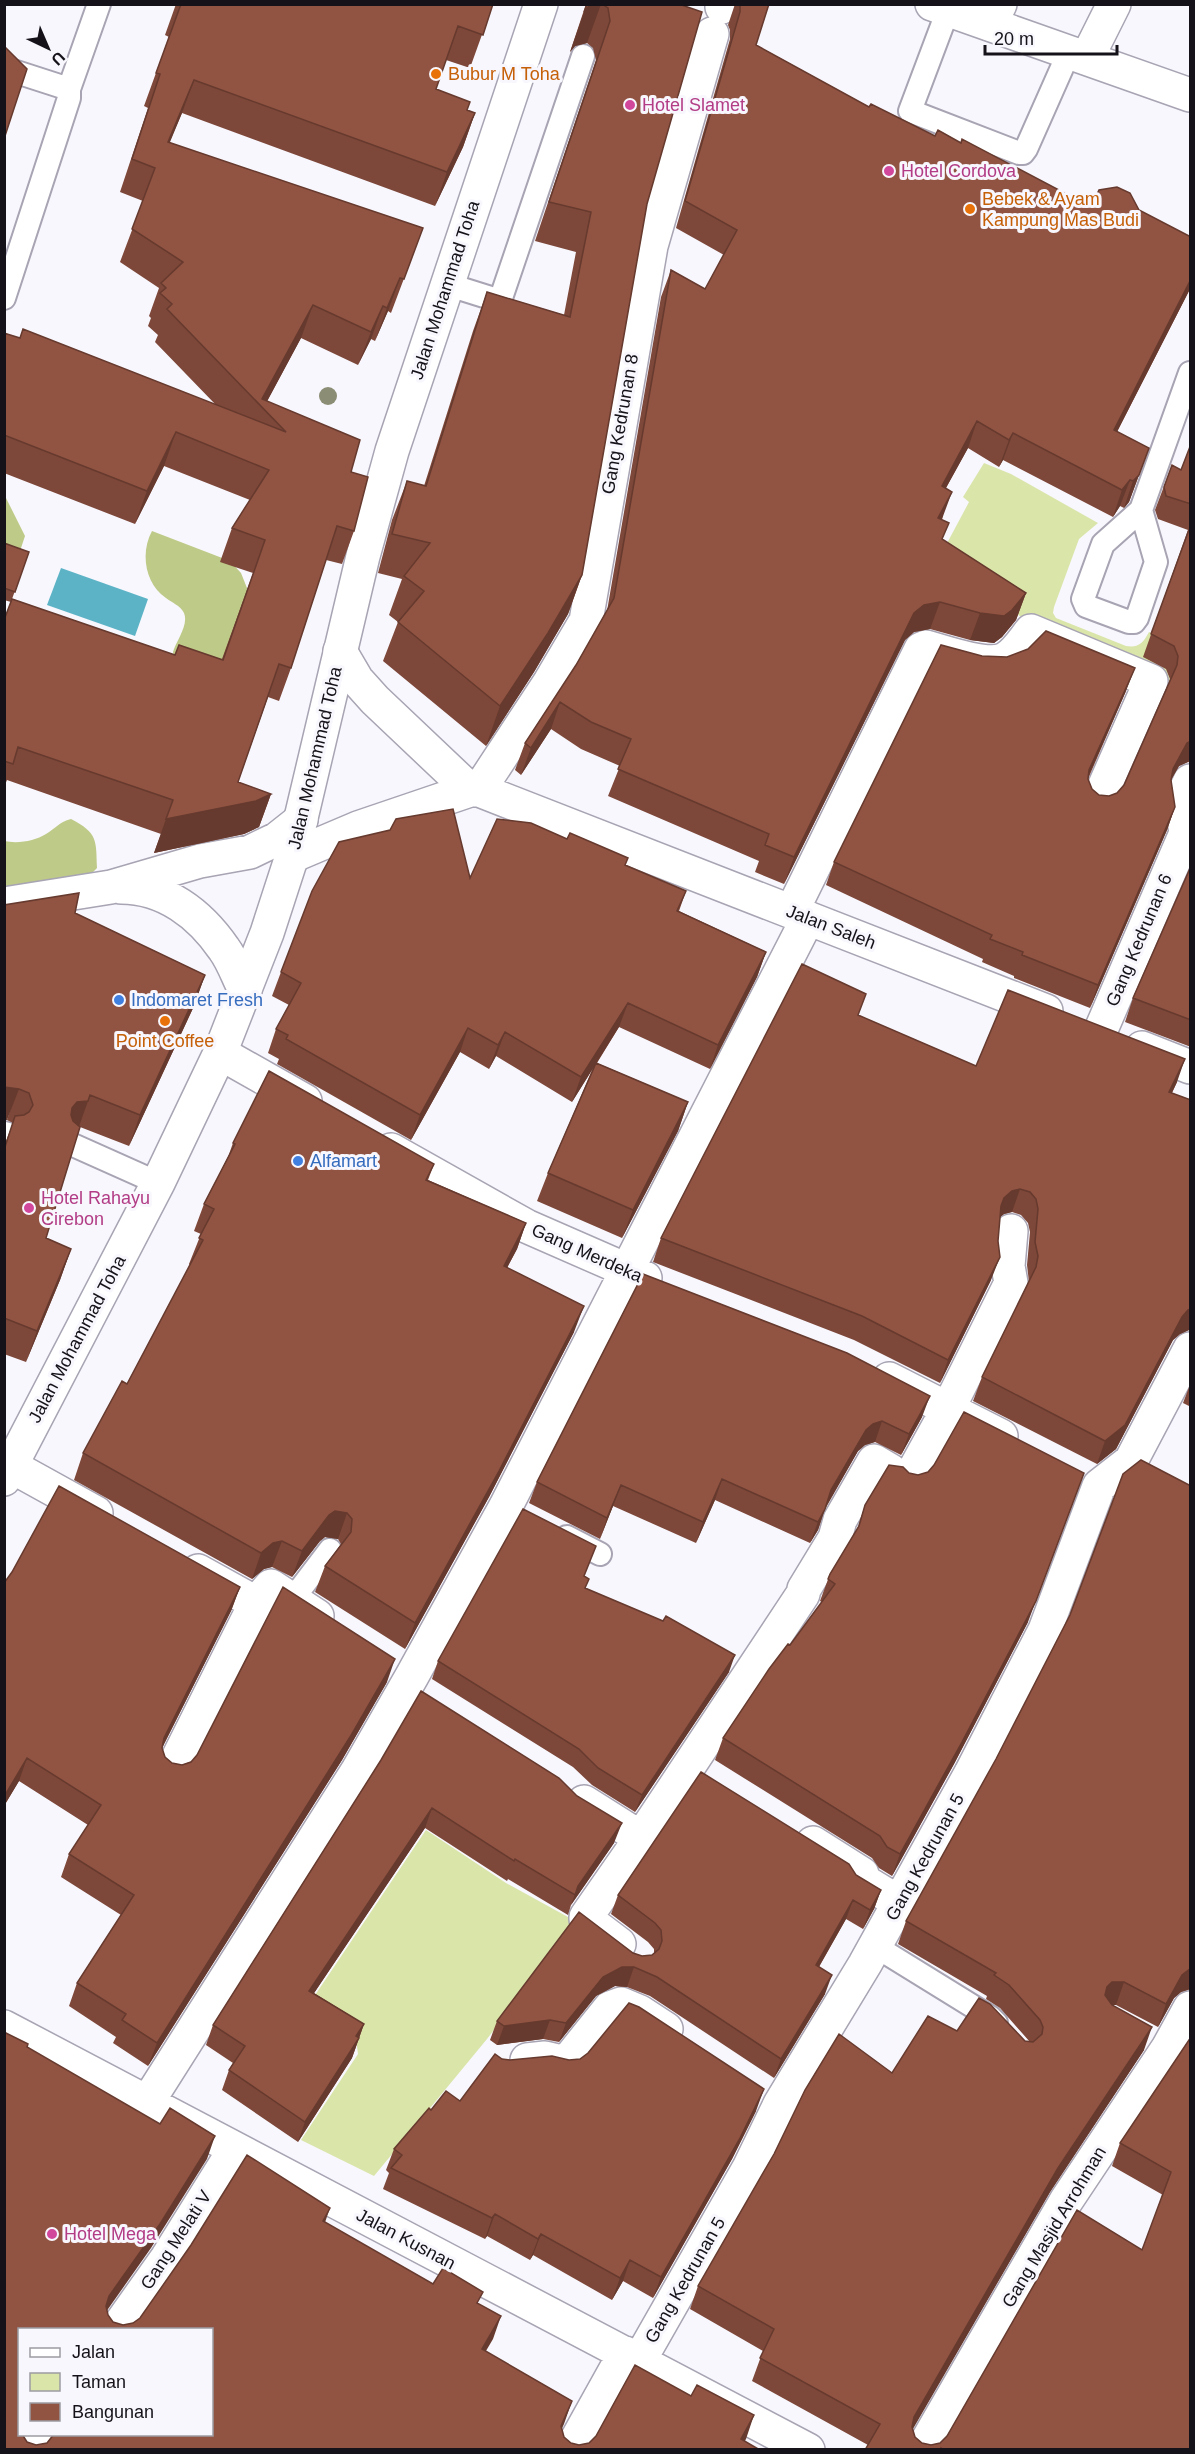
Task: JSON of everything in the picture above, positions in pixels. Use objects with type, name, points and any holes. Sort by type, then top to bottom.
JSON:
[{"type":"street","name":"Jalan Mohammad Toha","points":[[8,1472],[158,1183],[220,1053],[267,933],[292,856],[340,651],[392,451],[541,4]]},
{"type":"street","points":[[1078,55],[1114,4]]},
{"type":"street","points":[[940,7],[995,14],[1078,55],[1191,95]]},
{"type":"street","name":"Gang Kedrunan 8","points":[[475,790],[550,682],[586,621],[651,246],[719,15]]},
{"type":"street","points":[[147,2103],[358,1770],[418,1687],[517,1511],[625,1271],[800,915],[885,720],[921,649],[927,647],[991,663],[1004,659],[1015,651],[1031,631],[1151,681],[1098,801]]},
{"type":"street","name":"Jalan Saleh","points":[[340,651],[357,680],[375,700],[475,790],[1191,1067]]},
{"type":"street","name":"Gang Kedrunan 6","points":[[1100,1032],[1186,833],[1181,800],[1191,781]]},
{"type":"street","points":[[292,856],[358,828],[475,790]]},
{"type":"street","points":[[4,904],[111,887],[200,861],[250,852],[277,838],[301,820]]},
{"type":"street","points":[[111,887],[139,887],[163,894],[198,918],[225,950],[245,990]]},
{"type":"street","points":[[220,1053],[332,1116]]},
{"type":"street","name":"Gang Merdeka","points":[[363,1134],[526,1226],[625,1271],[669,1288]]},
{"type":"street","points":[[636,1957],[586,1917],[641,1838],[699,1772],[835,1538],[840,1520],[874,1461],[901,1474],[948,1409],[1011,1283],[1008,1266],[1011,1231]]},
{"type":"street","points":[[1069,1470],[1099,1486],[1131,1461],[1191,1349]]},
{"type":"street","points":[[867,1367],[1028,1450]]},
{"type":"street","points":[[1131,1461],[1161,1477]]},
{"type":"street","points":[[8,1472],[120,1527]]},
{"type":"street","name":"Gang Kedrunan 5","points":[[572,2450],[749,2168],[780,2104],[900,1903],[1045,1630],[1099,1486]]},
{"type":"street","points":[[172,1556],[256,1603]]},
{"type":"street","points":[[172,1770],[256,1603],[271,1586],[345,1634]]},
{"type":"street","points":[[383,1658],[418,1687]]},
{"type":"street","points":[[563,1782],[580,1800],[641,1838]]},
{"type":"street","points":[[791,1830],[862,1874],[860,1878],[900,1903]]},
{"type":"street","points":[[501,2063],[546,2058],[566,2063],[610,2008],[621,2004],[640,2012],[693,2046]]},
{"type":"street","name":"Gang Masjid Arrohman","points":[[922,2450],[1159,2043],[1191,2008]]},
{"type":"street","name":"Jalan Kusnan","points":[[4,2027],[808,2450]]},
{"type":"street","points":[[751,2085],[780,2104]]},
{"type":"street","name":"Gang Melati V","points":[[117,2328],[167,2258],[235,2149]]},
{"type":"street","points":[[30,2450],[40,2436]]},
{"type":"lane","points":[[4,298],[69,98],[69,89],[99,4]]},
{"type":"lane","points":[[940,7],[910,111],[1019,153],[1023,153],[1026,149],[1078,55]]},
{"type":"lane","points":[[446,284],[496,300],[501,298],[583,56]]},
{"type":"lane","points":[[4,68],[69,89]]},
{"type":"lane","points":[[1141,510],[1156,562],[1137,618],[1134,622],[1129,622],[1086,606],[1083,599],[1103,544],[1141,510],[1191,373]]},
{"type":"lane","points":[[73,1145],[158,1183]]},
{"type":"lane","points":[[548,1527],[600,1554]]},
{"type":"lane","points":[[292,1600],[330,1550]]},
{"type":"lane","points":[[875,1946],[990,2017],[1013,2043]]},
{"type":"green space","points":[[984,463],[1011,474],[1098,523],[1079,539],[1053,613],[1056,618],[1126,646],[1140,644],[1149,632],[1168,640],[1175,684],[1035,626],[937,562],[969,502],[963,497]]},
{"type":"green space","points":[[4,494],[25,536],[19,554],[4,571]]},
{"type":"green space","points":[[152,531],[230,561],[241,573],[247,588],[247,608],[229,663],[174,657],[173,652],[184,628],[185,618],[180,608],[153,585],[149,576],[146,549]]},
{"type":"green space","points":[[71,819],[91,833],[94,838],[97,868],[86,879],[5,889],[4,841],[21,842],[37,838]]},
{"type":"green space","points":[[426,1830],[506,1883],[577,1922],[487,2039],[374,2176],[301,2140],[358,2054],[356,2039],[305,2010]]},
{"type":"water","points":[[61,568],[148,599],[135,636],[47,605]]},
{"type":"building","points":[[181,4],[493,4],[483,35],[458,26],[436,89],[470,102],[467,110],[475,113],[447,172],[194,80],[168,142],[423,228],[404,279],[400,278],[387,308],[383,306],[371,332],[313,305],[262,399],[360,440],[351,472],[368,477],[354,531],[337,526],[291,668],[279,664],[238,782],[271,794],[256,801],[166,819],[173,800],[18,747],[13,764],[4,761],[4,620],[12,599],[175,655],[179,645],[223,660],[265,540],[232,528],[269,470],[176,432],[147,491],[4,435],[4,333],[20,338],[23,329],[286,432],[167,309],[172,304],[160,293],[166,288],[161,283],[183,262],[132,229],[155,168],[132,159],[160,74],[156,73]]},
{"type":"building","points":[[602,4],[679,4],[702,12],[647,204],[582,575],[548,633],[500,706],[398,622],[424,591],[404,576],[430,543],[392,534],[407,481],[426,486],[487,292],[570,317],[591,212],[549,202],[610,21],[608,8]]},
{"type":"building","points":[[740,4],[769,4],[756,45],[869,107],[871,104],[935,136],[938,130],[961,143],[962,139],[1091,207],[1099,190],[1117,187],[1130,193],[1139,210],[1191,237],[1191,279],[1114,430],[1149,448],[1139,475],[1133,481],[1130,480],[1122,490],[1013,433],[1009,440],[977,421],[942,486],[952,492],[938,518],[949,523],[942,539],[1026,593],[1004,616],[980,613],[940,602],[924,605],[914,613],[794,857],[765,845],[769,834],[618,769],[631,739],[591,722],[560,702],[531,748],[525,743],[576,665],[614,598],[671,270],[705,289],[737,230],[685,201],[740,12]]},
{"type":"building","points":[[4,46],[27,69],[4,139]]},
{"type":"building","points":[[1191,444],[1191,504],[1166,496],[1164,487],[1172,465],[1181,470]]},
{"type":"building","points":[[1191,524],[1191,741],[1187,743],[1173,769],[1171,780],[1175,807],[1098,985],[1022,955],[1023,952],[990,939],[992,935],[834,862],[941,645],[982,656],[1007,657],[1028,649],[1046,631],[1135,668],[1089,770],[1088,779],[1092,789],[1099,795],[1109,796],[1117,793],[1124,785],[1177,665],[1178,656],[1174,646],[1151,634]]},
{"type":"building","points":[[4,543],[29,552],[15,592],[4,588]]},
{"type":"building","points":[[453,809],[470,878],[497,819],[531,823],[567,839],[570,833],[628,858],[625,865],[686,891],[677,911],[766,952],[718,1045],[628,1003],[581,1077],[505,1032],[498,1045],[468,1028],[420,1115],[286,1039],[288,1035],[276,1029],[301,983],[281,972],[312,891],[339,842],[390,830],[396,819]]},
{"type":"building","points":[[1191,866],[1191,1020],[1133,998]]},
{"type":"building","points":[[79,893],[75,913],[205,975],[140,1115],[90,1095],[88,1101],[77,1102],[72,1108],[73,1121],[80,1127],[46,1238],[71,1249],[37,1331],[4,1318],[4,1150],[15,1116],[29,1112],[33,1105],[29,1093],[4,1087],[4,905]]},
{"type":"building","points":[[802,964],[866,994],[858,1015],[976,1066],[1008,990],[1185,1059],[1169,1092],[1191,1100],[1191,1309],[1182,1317],[1125,1425],[1105,1441],[982,1377],[1036,1267],[1038,1256],[1035,1242],[1038,1209],[1036,1199],[1030,1192],[1020,1189],[1012,1191],[1004,1198],[1001,1206],[998,1241],[1000,1257],[948,1360],[862,1316],[661,1238]]},
{"type":"building","points":[[596,1063],[688,1102],[633,1210],[548,1173]]},
{"type":"building","points":[[269,1071],[434,1164],[426,1180],[526,1223],[504,1266],[584,1306],[499,1471],[415,1623],[325,1566],[351,1532],[352,1519],[347,1513],[335,1511],[329,1515],[302,1551],[282,1541],[273,1543],[261,1553],[83,1453],[122,1381],[127,1384],[203,1240],[199,1238],[214,1209],[204,1204]]},
{"type":"building","points":[[643,1274],[847,1353],[930,1396],[909,1434],[882,1421],[866,1430],[831,1490],[818,1522],[722,1479],[703,1522],[621,1485],[607,1518],[537,1482]]},
{"type":"building","points":[[964,1412],[1084,1473],[1036,1601],[900,1854],[887,1847],[880,1836],[723,1738],[769,1669],[788,1644],[790,1645],[835,1584],[828,1579],[830,1574],[859,1526],[865,1505],[889,1465],[903,1467],[909,1473],[918,1475],[928,1472]]},
{"type":"building","points":[[1141,1460],[1191,1486],[1191,1968],[1182,1975],[1166,2004],[1124,1982],[1112,1982],[1107,1987],[1105,1995],[1112,2005],[1152,2027],[1058,2168],[914,2417],[912,2427],[915,2437],[922,2443],[931,2445],[940,2443],[947,2436],[1077,2210],[1142,2250],[1171,2172],[1120,2143],[1191,2037],[1191,2450],[943,2450],[941,2448],[940,2450],[865,2450],[880,2424],[760,2358],[774,2329],[698,2286],[774,2154],[805,2090],[839,2034],[892,2073],[928,2016],[957,2031],[979,1998],[990,2004],[1025,2041],[1033,2042],[1042,2034],[1043,2027],[1040,2020],[1009,1985],[994,1975],[996,1973],[906,1921],[996,1759],[1070,1615],[1123,1474]]},
{"type":"building","points":[[59,1486],[240,1587],[164,1738],[162,1748],[165,1757],[172,1763],[182,1765],[191,1762],[197,1755],[283,1587],[395,1659],[350,1737],[157,2043],[122,2020],[126,2014],[77,1983],[134,1895],[69,1854],[101,1805],[27,1758],[4,1797],[4,1583]]},
{"type":"building","points":[[523,1509],[596,1546],[584,1576],[589,1579],[585,1588],[663,1621],[666,1616],[735,1655],[642,1795],[598,1768],[579,1749],[438,1661]]},
{"type":"building","points":[[421,1691],[559,1778],[577,1796],[622,1823],[578,1886],[575,1895],[515,1859],[514,1861],[432,1808],[309,1991],[364,2024],[356,2036],[359,2038],[305,2122],[229,2070],[245,2046],[213,2025],[381,1760]]},
{"type":"building","points":[[701,1772],[849,1864],[856,1875],[881,1890],[870,1910],[853,1900],[816,1965],[832,1975],[781,2059],[657,1977],[634,1967],[622,1967],[603,1977],[566,2023],[550,2020],[504,2026],[497,2021],[579,1912],[633,1953],[642,1956],[652,1955],[659,1949],[662,1941],[661,1930],[618,1895]]},
{"type":"building","points":[[629,2003],[639,2007],[764,2089],[740,2138],[661,2277],[630,2260],[620,2278],[541,2234],[538,2239],[495,2214],[492,2218],[391,2168],[402,2155],[394,2149],[429,2108],[431,2110],[446,2091],[460,2101],[495,2054],[502,2059],[510,2060],[552,2056],[569,2060],[580,2059],[588,2053]]},
{"type":"building","points":[[4,2032],[28,2044],[27,2047],[160,2124],[170,2108],[215,2136],[160,2224],[109,2296],[106,2306],[113,2322],[123,2325],[133,2323],[140,2318],[191,2245],[247,2155],[330,2208],[323,2221],[433,2284],[443,2268],[483,2292],[477,2303],[501,2316],[482,2349],[572,2401],[561,2426],[564,2437],[571,2443],[579,2445],[589,2443],[596,2436],[635,2365],[691,2396],[697,2385],[754,2415],[741,2439],[760,2450],[4,2450]]},
{"type":"place","name":"Bubur M Toha","points":[[436,74]]},
{"type":"place","name":"Hotel Slamet","points":[[630,105]]},
{"type":"place","name":"Hotel Cordova","points":[[889,171]]},
{"type":"place","name":"Bebek & Ayam Kampung Mas Budi","points":[[970,209]]},
{"type":"place","name":"Indomaret Fresh","points":[[119,1000]]},
{"type":"place","name":"Point Coffee","points":[[165,1021]]},
{"type":"place","name":"Alfamart","points":[[298,1161]]},
{"type":"place","name":"Hotel Rahayu Cirebon","points":[[29,1208]]},
{"type":"place","name":"Hotel Mega","points":[[52,2234]]}]
